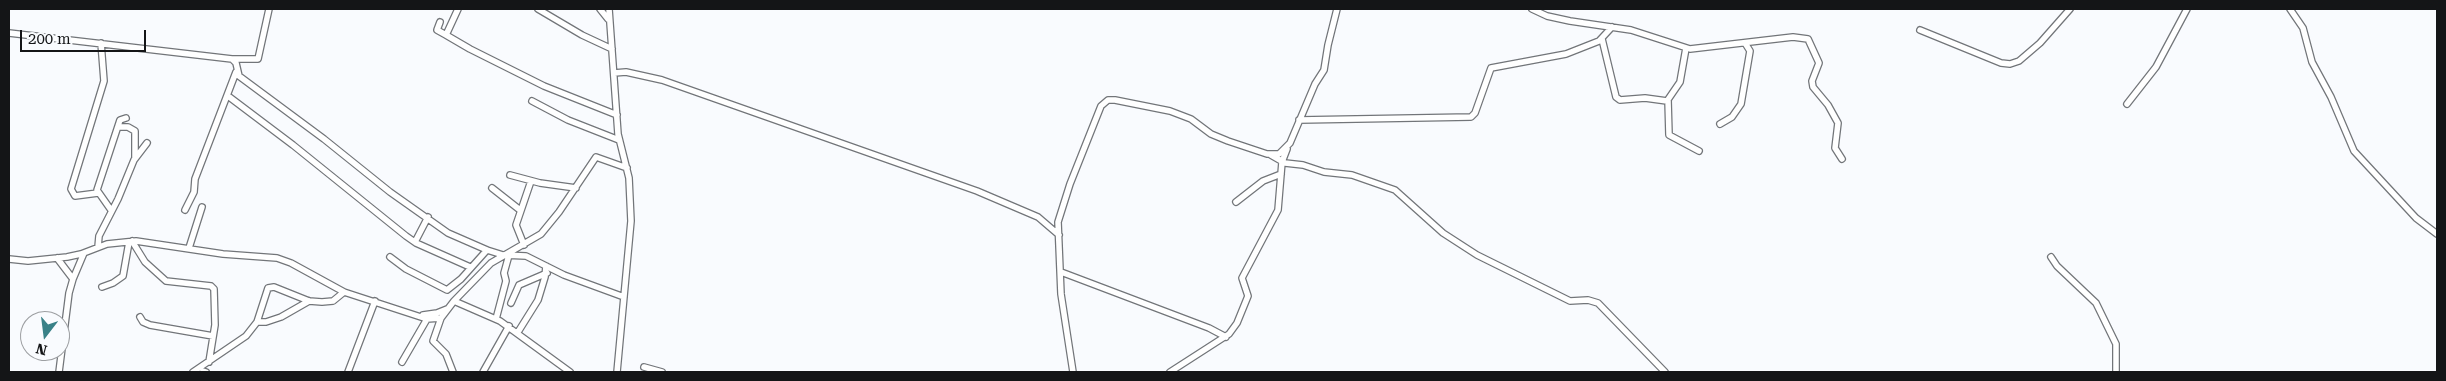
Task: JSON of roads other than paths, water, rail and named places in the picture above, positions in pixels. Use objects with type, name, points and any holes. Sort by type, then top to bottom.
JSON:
[{"type":"street","points":[[9,33],[232,59],[258,59],[269,9]]},
{"type":"street","points":[[446,35],[458,9]]},
{"type":"street","points":[[538,9],[582,35],[612,49]]},
{"type":"street","points":[[600,9],[608,19]]},
{"type":"street","points":[[609,9],[608,19],[619,140],[627,168],[631,221],[617,372]]},
{"type":"street","points":[[1171,372],[1226,336],[1234,328],[1248,300],[1248,290],[1242,280],[1276,215],[1281,195],[1282,162],[1315,84],[1324,70],[1337,9]]},
{"type":"street","points":[[1532,9],[1547,16],[1570,21],[1631,30],[1694,49],[1793,37],[1810,41],[1819,63],[1812,81],[1813,87],[1828,105],[1838,123],[1835,148],[1842,159]]},
{"type":"street","points":[[1920,30],[2001,63],[2010,64],[2019,61],[2040,42],[2070,9]]},
{"type":"street","points":[[2127,104],[2156,68],[2187,9]]},
{"type":"street","points":[[2290,9],[2303,28],[2312,62],[2331,97],[2354,151],[2416,218],[2437,234]]},
{"type":"street","points":[[440,22],[437,30],[470,50],[544,86],[617,115]]},
{"type":"street","points":[[1299,120],[1471,116],[1475,113],[1492,67],[1559,56],[1602,39],[1612,27]]},
{"type":"street","points":[[1602,39],[1617,99],[1645,98],[1664,102],[1668,100]]},
{"type":"street","points":[[98,193],[75,196],[71,189],[104,81],[102,43]]},
{"type":"street","points":[[1720,124],[1732,117],[1740,106],[1750,56],[1750,51],[1744,43]]},
{"type":"street","points":[[1686,48],[1680,82],[1668,100],[1667,126],[1669,135],[1699,150]]},
{"type":"street","points":[[185,210],[194,192],[195,179],[236,72],[236,63],[232,59]]},
{"type":"street","points":[[236,72],[390,192],[451,234],[487,250],[506,255],[521,254],[549,268],[624,297]]},
{"type":"street","points":[[614,73],[626,72],[662,80],[977,191],[1038,217],[1059,235]]},
{"type":"street","points":[[228,96],[415,242],[470,267]]},
{"type":"street","points":[[1073,372],[1062,294],[1059,218],[1094,118],[1106,101],[1123,101],[1176,113],[1191,119],[1215,136],[1270,155],[1282,162],[1324,172],[1337,172],[1360,177],[1395,190],[1443,233],[1477,255],[1570,301],[1588,300],[1598,303],[1665,372]]},
{"type":"street","points":[[532,102],[568,120],[619,140]]},
{"type":"street","points":[[112,210],[98,193],[99,181],[121,119],[126,118]]},
{"type":"street","points":[[118,127],[128,127],[135,131],[135,158]]},
{"type":"street","points":[[98,246],[99,236],[135,158],[147,142]]},
{"type":"street","points":[[1270,155],[1279,154],[1288,147]]},
{"type":"street","points":[[451,372],[446,354],[433,341],[447,309],[483,269],[541,234],[576,188],[596,157],[627,168]]},
{"type":"street","points":[[1236,202],[1263,181],[1281,174]]},
{"type":"street","points":[[510,175],[576,188]]},
{"type":"street","points":[[524,245],[516,230],[520,210],[531,180]]},
{"type":"street","points":[[492,188],[520,210]]},
{"type":"street","points":[[189,248],[202,207]]},
{"type":"street","points":[[415,242],[428,217]]},
{"type":"street","points":[[102,287],[122,277],[130,242]]},
{"type":"street","points":[[130,242],[145,262],[168,282],[212,287],[214,300],[213,336],[205,369]]},
{"type":"street","points":[[9,259],[28,261],[57,258],[84,253],[98,246],[130,242],[282,260],[344,292],[427,319],[442,318]]},
{"type":"street","points":[[390,257],[446,290],[461,279],[487,250]]},
{"type":"street","points":[[59,372],[73,279],[84,253]]},
{"type":"street","points":[[496,319],[506,281],[504,273],[506,255]]},
{"type":"street","points":[[2051,257],[2057,266],[2096,303],[2116,344],[2116,372]]},
{"type":"street","points":[[57,258],[73,279]]},
{"type":"street","points":[[518,332],[538,300],[549,268]]},
{"type":"street","points":[[1061,272],[1226,336]]},
{"type":"street","points":[[511,303],[519,285],[546,274]]},
{"type":"street","points":[[193,372],[205,369],[246,336],[257,322],[266,290],[270,287],[309,301],[333,302],[344,292]]},
{"type":"street","points":[[257,322],[266,322],[280,318],[309,301]]},
{"type":"street","points":[[348,372],[375,301]]},
{"type":"street","points":[[454,301],[509,326],[570,372]]},
{"type":"street","points":[[419,316],[432,315],[447,309]]},
{"type":"street","points":[[140,317],[143,322],[150,325],[213,336]]},
{"type":"street","points":[[402,362],[427,319]]},
{"type":"street","points":[[483,372],[509,326]]},
{"type":"street","points":[[644,367],[662,372]]}]
